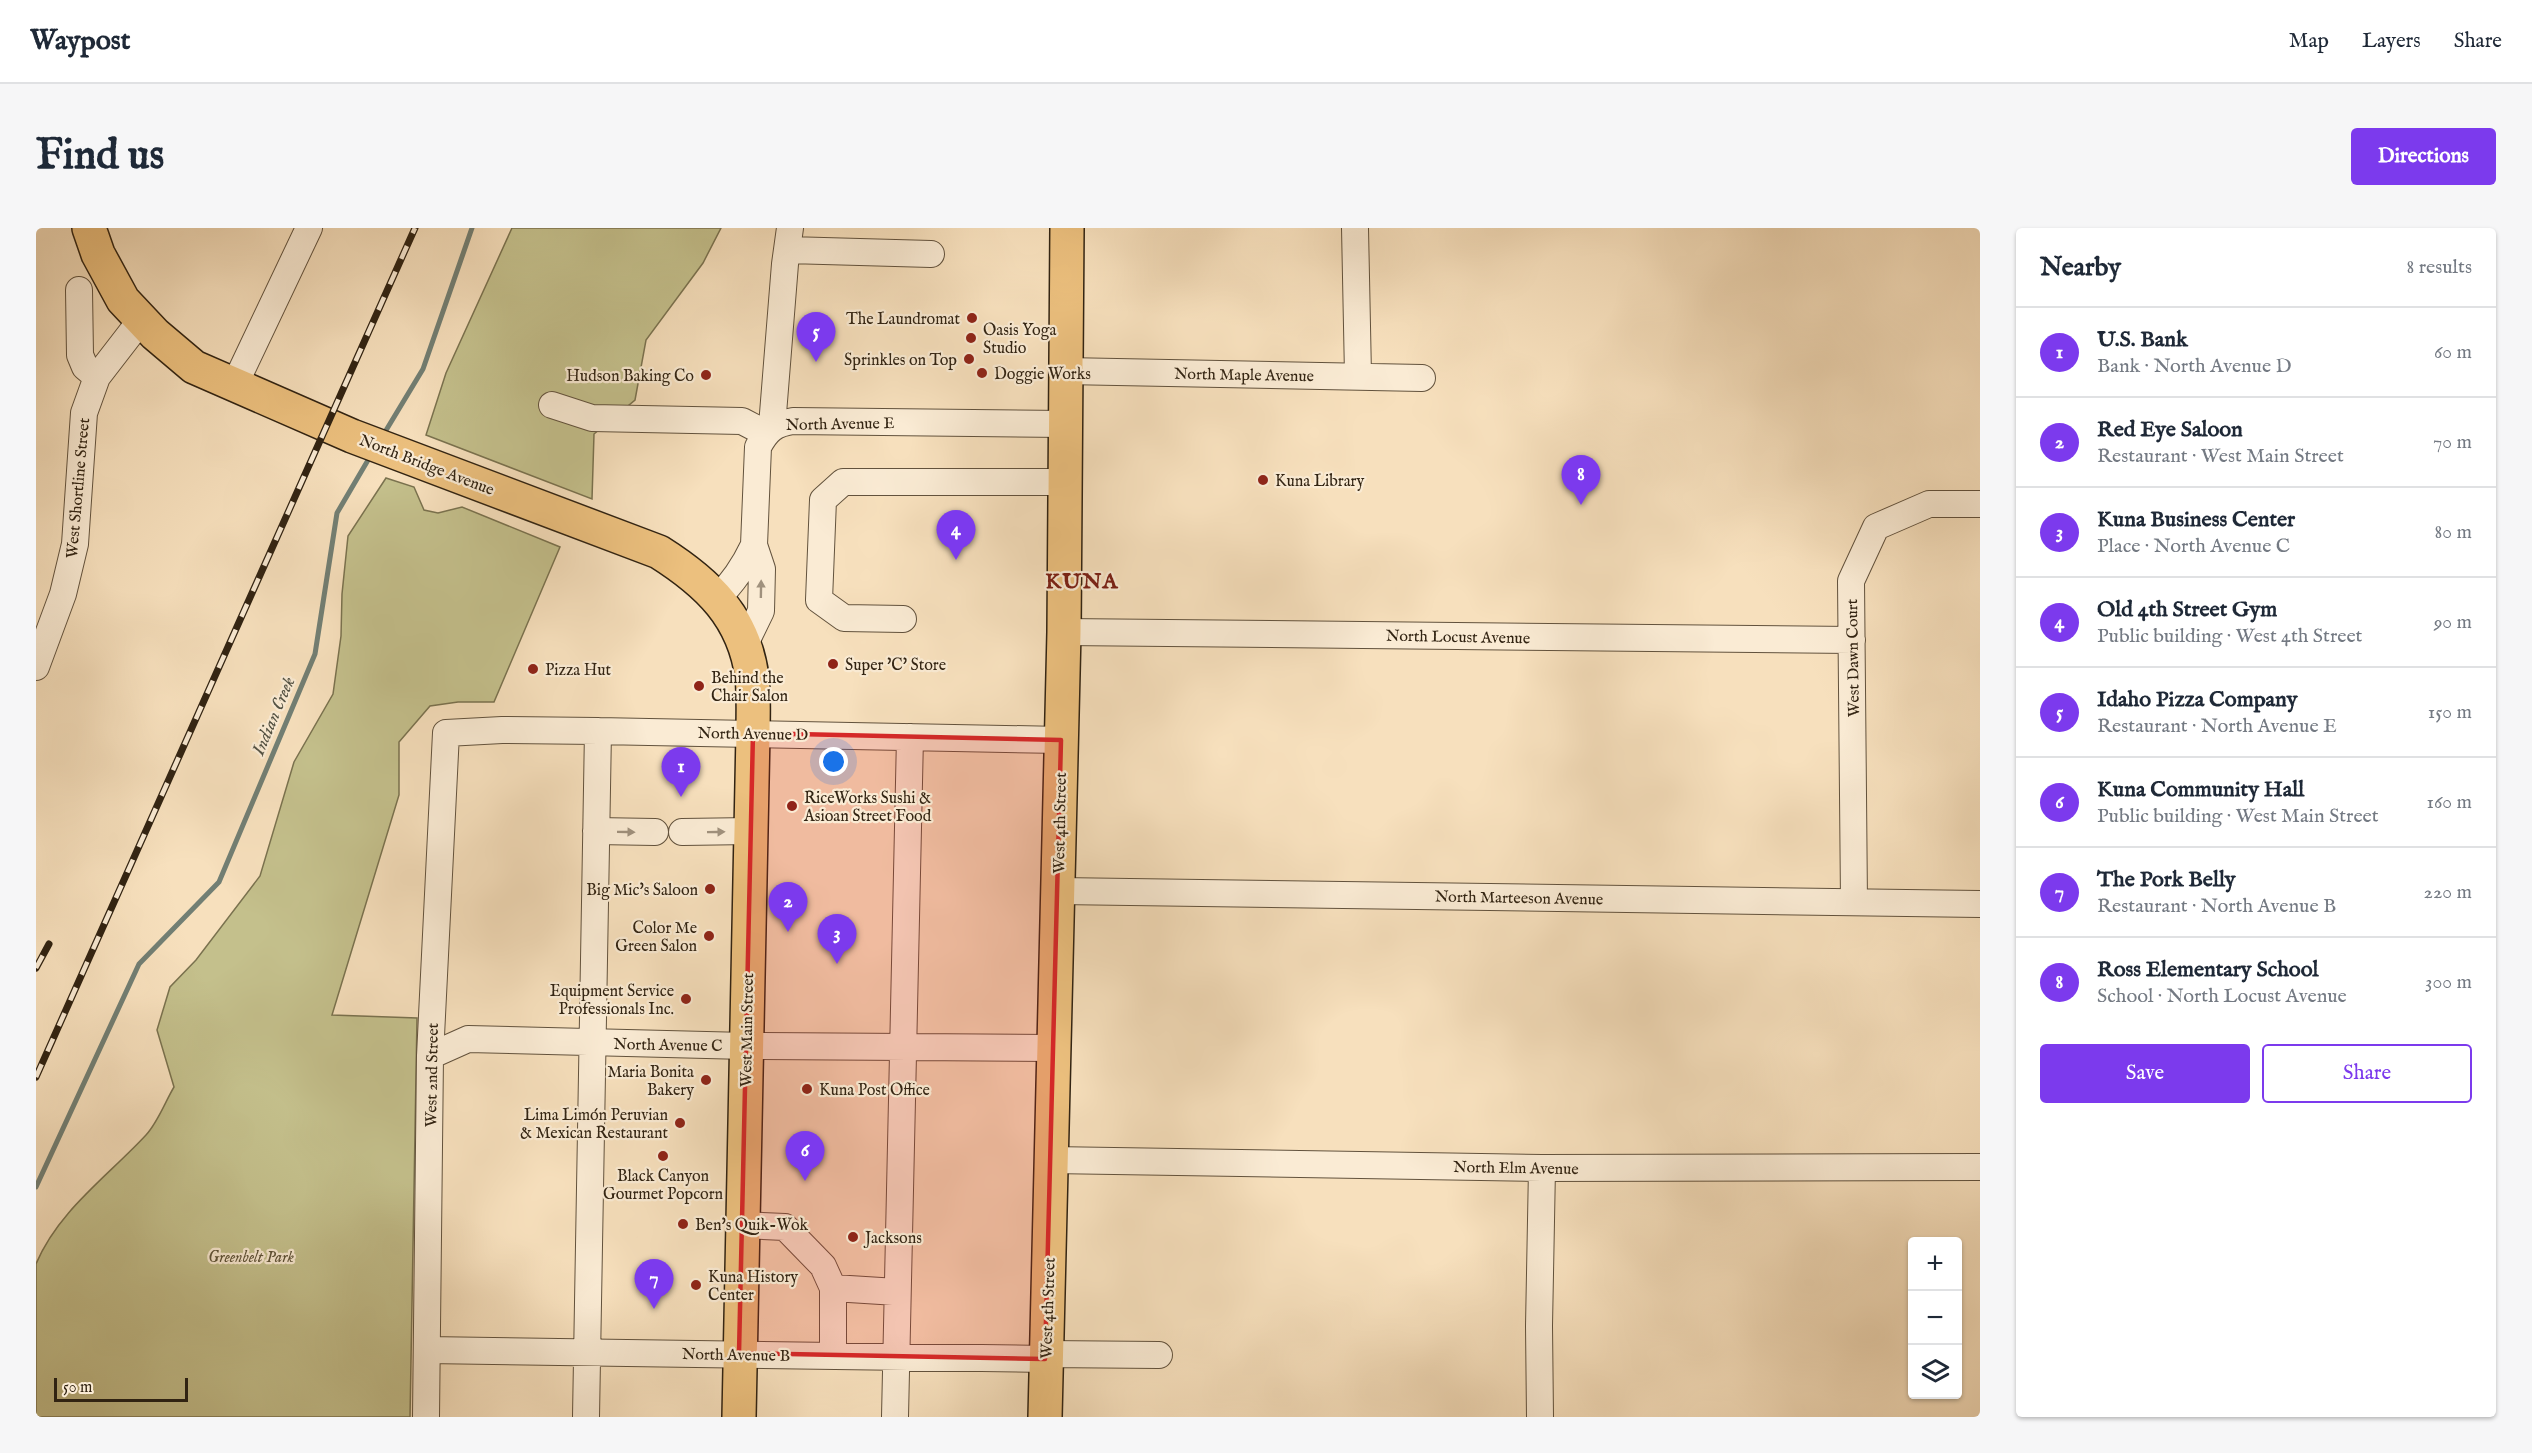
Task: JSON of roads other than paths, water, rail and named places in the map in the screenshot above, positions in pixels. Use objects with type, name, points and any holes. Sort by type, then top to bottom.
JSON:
[{"type":"main road","name":"North Bridge Avenue","points":[[89,228],[98,254],[123,300],[141,320],[194,367],[352,436],[659,552],[693,574],[717,598]]},
{"type":"main road","name":"West 4th Street","points":[[1045,1417],[1064,632],[1067,228]]},
{"type":"main road","name":"West Main Street","points":[[717,598],[733,620],[745,644],[752,678],[753,733],[739,1417]]},
{"type":"street","points":[[234,386],[309,228]]},
{"type":"street","points":[[1355,228],[1358,375]]},
{"type":"street","points":[[745,644],[761,611],[762,569],[754,545],[756,464],[758,447],[769,430],[789,239],[931,254]]},
{"type":"street","points":[[79,291],[80,355],[85,367],[97,377]]},
{"type":"street","name":"West Shortline Street","points":[[36,667],[63,594],[75,544],[84,413],[97,377],[141,320]]},
{"type":"street","name":"North Maple Avenue","points":[[1065,371],[1422,378]]},
{"type":"street","name":"North Avenue E","points":[[552,405],[592,418],[742,421],[769,430],[793,421],[1064,424]]},
{"type":"street","points":[[903,618],[844,618],[819,600],[823,500],[843,482],[1064,482]]},
{"type":"street","name":"West Dawn Court","points":[[1854,902],[1851,581],[1876,527],[1929,504],[1980,504]]},
{"type":"street","points":[[717,598],[739,575],[754,545]]},
{"type":"street","name":"North Locust Avenue","points":[[1064,632],[1852,640]]},
{"type":"street","name":"North Avenue D","points":[[446,734],[502,730],[1061,740]]},
{"type":"street","points":[[586,1417],[598,731]]},
{"type":"street","name":"West 2nd Street","points":[[426,1417],[430,1056],[446,734]]},
{"type":"street","points":[[895,1417],[910,737]]},
{"type":"street","points":[[596,831],[656,832]]},
{"type":"street","points":[[682,832],[751,831]]},
{"type":"street","name":"North Marteeson Avenue","points":[[1059,891],[1980,904]]},
{"type":"street","name":"North Avenue C","points":[[430,1056],[468,1039],[746,1046],[1054,1048]]},
{"type":"street","name":"North Elm Avenue","points":[[1051,1160],[1542,1168],[1980,1167]]},
{"type":"street","points":[[1540,1417],[1542,1168]]},
{"type":"street","points":[[742,1225],[785,1227],[824,1266],[833,1288],[833,1355]]},
{"type":"street","points":[[833,1288],[897,1292]]},
{"type":"street","name":"North Avenue B","points":[[427,1350],[896,1356],[1159,1355]]},
{"type":"waterway","name":"Indian Creek","points":[[382,437],[423,369],[472,228]]},
{"type":"waterway","name":"Indian Creek","points":[[36,1187],[139,964],[219,882],[315,654],[337,513],[371,455]]},
{"type":"railway","points":[[36,1077],[415,228]]},
{"type":"railway","points":[[36,968],[49,944]]},
{"type":"place","name":"The Laundromat","points":[[972,318]]},
{"type":"place","name":"Oasis Yoga Studio","points":[[971,338]]},
{"type":"place","name":"Sprinkles on Top","points":[[969,359]]},
{"type":"place","name":"Idaho Pizza Company","points":[[816,362]]},
{"type":"place","name":"Doggie Works","points":[[982,373]]},
{"type":"place","name":"Hudson Baking Co","points":[[706,375]]},
{"type":"place","name":"Kuna Library","points":[[1263,480]]},
{"type":"place","name":"Ross Elementary School","points":[[1581,505]]},
{"type":"place","name":"Old 4th Street Gym","points":[[956,560]]},
{"type":"place","name":"Super 'C' Store","points":[[833,664]]},
{"type":"place","name":"Pizza Hut","points":[[533,669]]},
{"type":"place","name":"Behind the Chair Salon","points":[[699,686]]},
{"type":"place","name":"U.S. Bank","points":[[681,797]]},
{"type":"place","name":"RiceWorks Sushi & Asioan Street Food","points":[[792,806]]},
{"type":"place","name":"Big Mic's Saloon","points":[[710,889]]},
{"type":"place","name":"Red Eye Saloon","points":[[788,932]]},
{"type":"place","name":"Color Me Green Salon","points":[[709,936]]},
{"type":"place","name":"Kuna Business Center","points":[[837,964]]},
{"type":"place","name":"Equipment Service Professionals Inc.","points":[[686,999]]},
{"type":"place","name":"Maria Bonita Bakery","points":[[706,1080]]},
{"type":"place","name":"Kuna Post Office","points":[[807,1089]]},
{"type":"place","name":"Lima Limón Peruvian & Mexican Restaurant","points":[[680,1123]]},
{"type":"place","name":"Black Canyon Gourmet Popcorn","points":[[663,1156]]},
{"type":"place","name":"Kuna Community Hall","points":[[805,1181]]},
{"type":"place","name":"Ben's Quik-Wok","points":[[683,1224]]},
{"type":"place","name":"Jacksons","points":[[853,1237]]},
{"type":"place","name":"Kuna History Center","points":[[696,1285]]},
{"type":"place","name":"The Pork Belly","points":[[654,1309]]},
{"type":"district","name":"KUNA","points":[[1082,580]]},
{"type":"park label","name":"Greenbelt Park","points":[[251,1256]]}]
